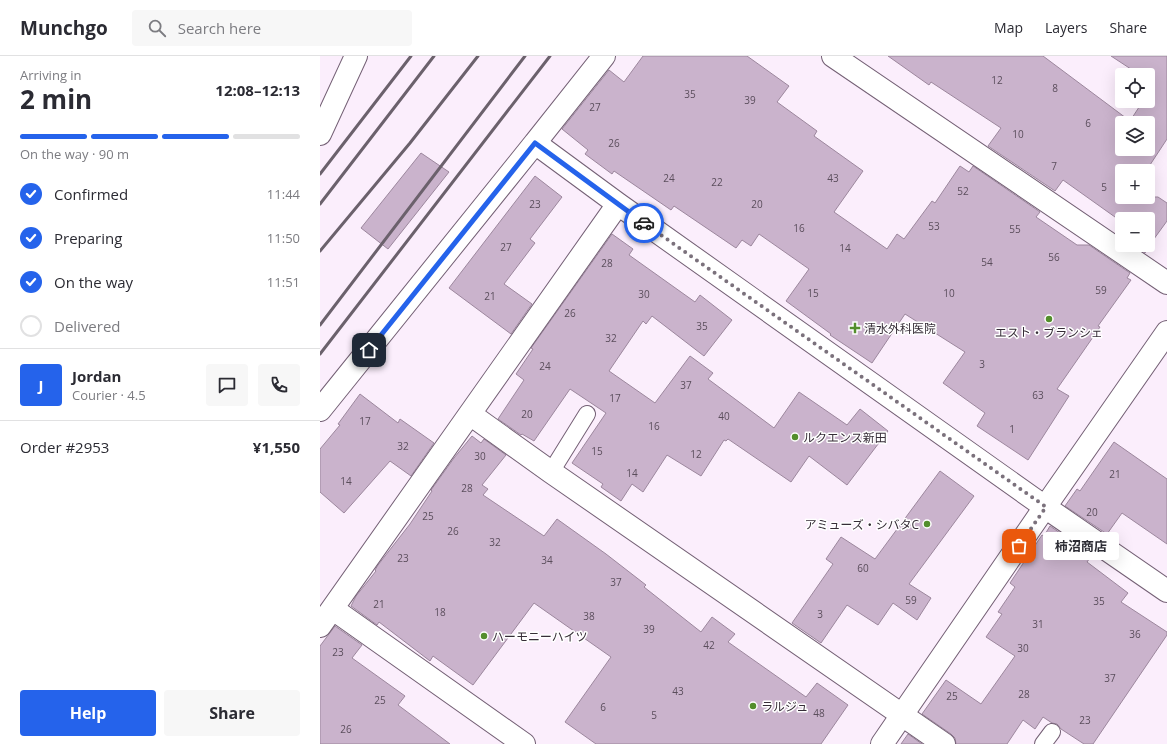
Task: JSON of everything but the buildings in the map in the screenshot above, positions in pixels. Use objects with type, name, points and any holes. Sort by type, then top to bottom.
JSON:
[{"type":"street","points":[[320,134],[356,56]]},
{"type":"street","points":[[320,410],[604,56]]},
{"type":"street","points":[[833,56],[1167,283]]},
{"type":"street","points":[[535,143],[618,204],[1167,591]]},
{"type":"street","points":[[524,744],[326,618],[618,204]]},
{"type":"street","points":[[882,744],[1167,332]]},
{"type":"street","points":[[470,414],[551,472],[944,744]]},
{"type":"lane","points":[[551,472],[587,414]]},
{"type":"railway","points":[[320,174],[411,56]]},
{"type":"railway","points":[[320,204],[434,56]]},
{"type":"railway","points":[[320,251],[410,143],[478,56]]},
{"type":"railway","points":[[320,325],[525,56]]},
{"type":"railway","points":[[320,354],[550,56]]},
{"type":"way so far","points":[[644,223],[1046,507],[1019,546]]},
{"type":"place","name":"エスト・ブランシェ","points":[[1049,319]]},
{"type":"place","name":"清水外科医院","points":[[855,328]]},
{"type":"place","name":"ルクエンス新田","points":[[795,437]]},
{"type":"place","name":"アミューズ・シバタC","points":[[927,524]]},
{"type":"place","name":"柿沼商店","points":[[1019,546]]},
{"type":"place","name":"ハーモニーハイツ","points":[[484,636]]},
{"type":"place","name":"ラルジュ","points":[[753,706]]},
{"type":"route","points":[[369,350],[535,143],[644,223]]}]
